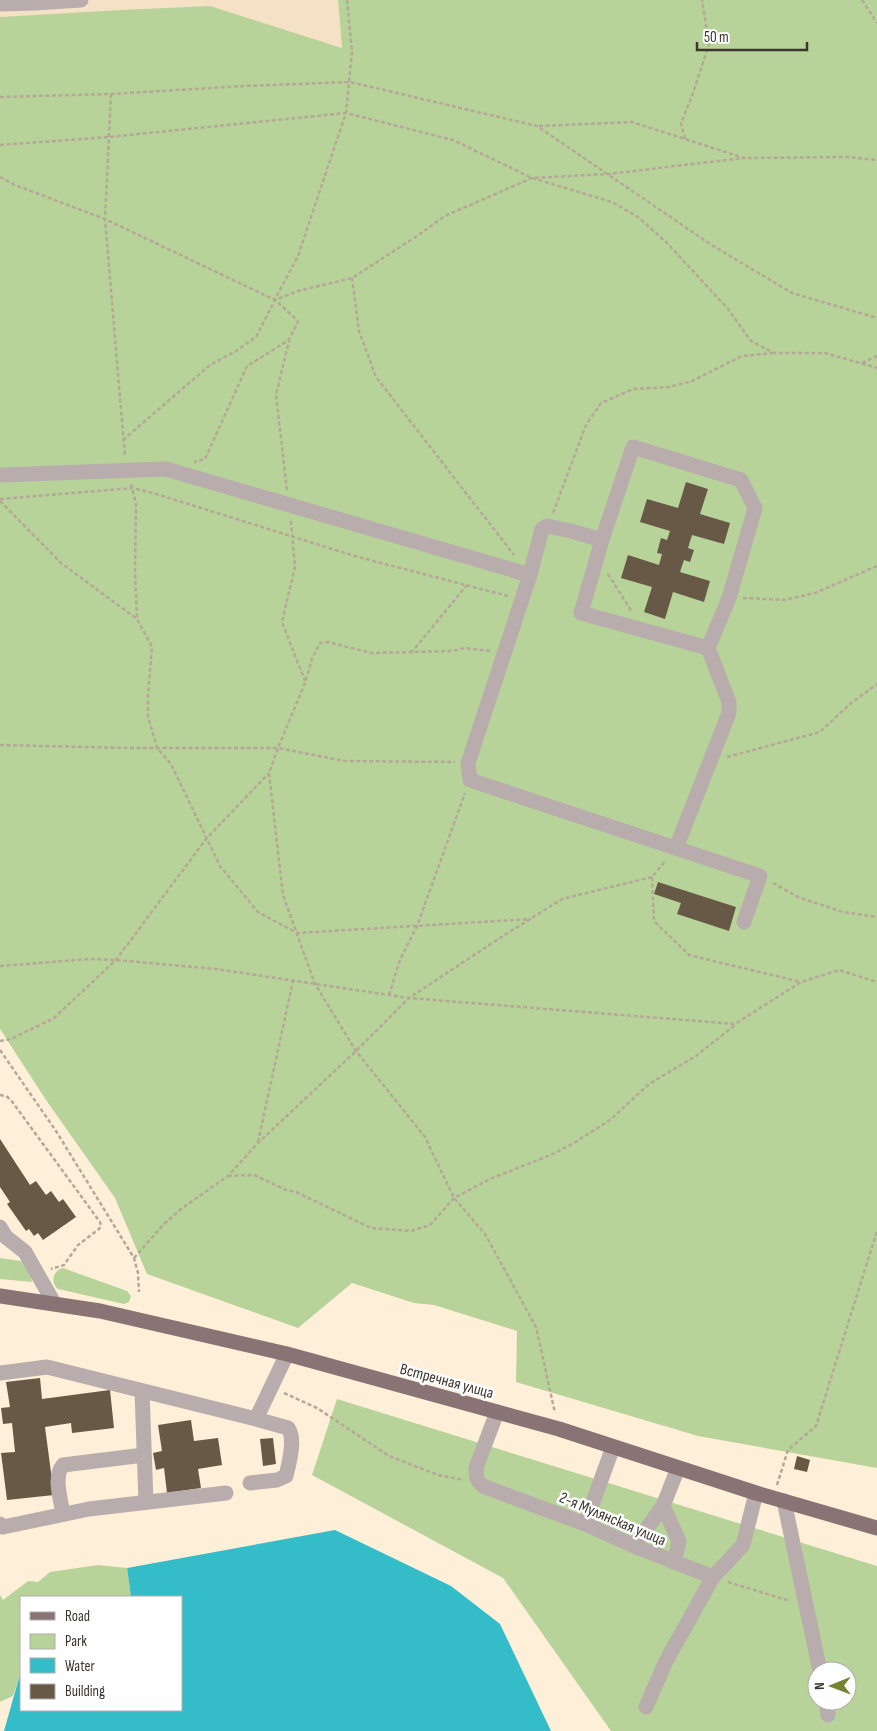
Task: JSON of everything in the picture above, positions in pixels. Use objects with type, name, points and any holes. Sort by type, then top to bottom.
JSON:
[{"type":"main road","name":"Встречная улица","points":[[0,1296],[54,1303],[131,1317],[287,1354],[558,1429],[756,1493],[877,1528]]},
{"type":"street","points":[[0,4],[81,0]]},
{"type":"street","points":[[676,848],[729,713],[730,707],[708,648],[729,598],[755,508],[742,480],[633,447],[600,546],[581,613],[708,648]]},
{"type":"street","points":[[0,475],[166,469],[530,575]]},
{"type":"street","points":[[600,546],[551,526],[542,529],[523,600],[468,763],[470,780],[760,876],[744,922]]},
{"type":"street","points":[[0,1227],[6,1237],[25,1252],[54,1303]]},
{"type":"street","points":[[256,1419],[287,1354]]},
{"type":"street","points":[[0,1373],[47,1367],[288,1428],[291,1432],[292,1440],[286,1476],[277,1480],[250,1483]]},
{"type":"street","points":[[142,1391],[146,1502]]},
{"type":"street","points":[[478,1483],[476,1468],[497,1412]]},
{"type":"street","points":[[585,1524],[613,1447]]},
{"type":"street","points":[[63,1514],[58,1477],[63,1465],[144,1455]]},
{"type":"street","points":[[634,1546],[663,1506],[678,1468]]},
{"type":"street","name":"2-я Мулянская улица","points":[[478,1483],[585,1524],[634,1546],[713,1577]]},
{"type":"street","points":[[0,1524],[3,1527],[89,1509],[226,1493]]},
{"type":"street","points":[[646,1707],[666,1662],[713,1577],[743,1545],[756,1493]]},
{"type":"street","points":[[778,1499],[807,1606],[818,1661]]},
{"type":"street","points":[[663,1506],[679,1541],[673,1562]]},
{"type":"path","points":[[123,440],[210,365],[236,351],[256,337],[298,256],[346,113],[352,52],[347,0]]},
{"type":"path","points":[[685,139],[681,123],[709,44],[702,0]]},
{"type":"path","points":[[862,0],[877,23]]},
{"type":"path","points":[[0,97],[111,94],[350,82],[537,126],[632,122],[744,158]]},
{"type":"path","points":[[111,94],[105,219],[126,470],[133,488],[136,504],[134,572],[137,619],[152,647],[148,716],[157,748],[171,764],[220,866],[258,912],[296,933],[530,919]]},
{"type":"path","points":[[0,145],[109,137],[346,113],[453,140],[532,178],[612,202],[638,217],[667,243],[703,280],[728,309],[751,341],[774,352]]},
{"type":"path","points":[[537,126],[710,244],[792,294],[877,318]]},
{"type":"path","points":[[275,300],[298,291],[352,278],[445,216],[532,178],[608,174],[744,158],[848,157],[877,160]]},
{"type":"path","points":[[0,178],[105,219],[275,300],[298,321],[289,340],[247,366],[206,458],[190,463]]},
{"type":"path","points":[[352,278],[359,331],[376,377],[530,575]]},
{"type":"path","points":[[542,529],[555,510],[586,425],[601,403],[633,390],[669,387],[692,381],[742,356],[774,352],[825,353],[877,368]]},
{"type":"path","points":[[862,363],[877,356]]},
{"type":"path","points":[[0,500],[133,488],[358,557],[523,600]]},
{"type":"path","points":[[0,500],[61,563],[137,619]]},
{"type":"path","points":[[600,546],[606,572],[631,611],[636,629]]},
{"type":"path","points":[[729,598],[785,600],[815,593],[877,566]]},
{"type":"path","points":[[411,653],[467,585]]},
{"type":"path","points":[[0,1041],[12,1039],[54,1018],[116,960],[206,839],[269,773],[305,683],[312,659],[320,643],[328,642],[371,653],[452,651],[465,648],[494,651]]},
{"type":"path","points":[[711,761],[820,732],[850,704],[877,684]]},
{"type":"path","points":[[0,745],[278,748],[344,761],[468,763]]},
{"type":"path","points":[[269,773],[283,894],[315,984],[356,1051],[425,1137],[454,1198],[485,1234],[536,1327],[558,1429]]},
{"type":"path","points":[[389,995],[400,960],[417,926],[470,780]]},
{"type":"path","points":[[134,1258],[163,1225],[228,1176],[258,1143],[356,1051],[409,998],[562,899],[652,877],[676,848]]},
{"type":"path","points":[[760,876],[798,897],[843,912],[877,917]]},
{"type":"path","points":[[652,877],[654,921],[689,955],[801,982]]},
{"type":"path","points":[[0,966],[89,959],[116,960],[216,969],[409,998],[735,1024]]},
{"type":"path","points":[[228,1176],[254,1175],[286,1190],[296,1192],[371,1228],[411,1231],[430,1225],[454,1198],[490,1179],[523,1167],[572,1144],[610,1120],[650,1084],[696,1056],[735,1024],[801,982],[839,970],[877,982]]},
{"type":"path","points":[[258,1143],[293,980]]},
{"type":"path","points":[[0,1050],[56,1131],[134,1258],[138,1273],[139,1292]]},
{"type":"path","points":[[0,1095],[6,1096],[11,1100],[100,1222],[101,1226],[100,1229],[78,1245],[64,1264],[38,1274]]},
{"type":"path","points":[[778,1499],[788,1450],[816,1426],[877,1231]]},
{"type":"path","points":[[271,1387],[317,1408],[389,1456],[438,1475],[478,1483]]},
{"type":"path","points":[[713,1577],[807,1606]]},
{"type":"shaded area","points":[[0,0],[338,0],[344,75],[0,89]]},
{"type":"green space","points":[[338,0],[877,0],[877,1468],[698,1436],[516,1382],[517,1331],[434,1305],[414,1303],[352,1283],[298,1328],[147,1274],[115,1198],[46,1100],[0,1029],[0,17],[210,6],[342,48]]},
{"type":"green space","points":[[0,1258],[28,1262],[32,1282],[0,1279]]},
{"type":"green space","points":[[63,1268],[127,1291],[131,1296],[129,1302],[124,1304],[58,1289],[53,1280],[57,1271]]},
{"type":"green space","points":[[337,1399],[877,1566],[877,1731],[611,1731],[503,1578],[312,1475]]},
{"type":"green space","points":[[98,1565],[127,1568],[131,1596],[20,1596],[20,1678],[13,1696],[0,1702],[0,1595],[3,1600],[28,1581],[38,1582],[50,1572]]},
{"type":"water","points":[[335,1530],[451,1586],[500,1624],[551,1731],[4,1731],[20,1678],[20,1711],[182,1711],[182,1596],[131,1596],[127,1568]]},
{"type":"building","points":[[686,482],[708,489],[700,514],[730,523],[724,544],[692,535],[688,548],[694,550],[690,562],[684,560],[680,572],[710,581],[704,602],[673,592],[665,619],[644,612],[652,587],[621,578],[628,555],[659,565],[662,554],[657,553],[661,538],[667,540],[670,531],[640,522],[647,499],[678,508]]},
{"type":"building","points":[[658,882],[736,907],[729,931],[677,914],[681,903],[654,894]]},
{"type":"building","points":[[0,1139],[30,1185],[36,1181],[46,1195],[51,1191],[59,1202],[63,1199],[76,1217],[43,1240],[38,1233],[34,1236],[29,1229],[26,1231],[7,1204],[10,1202],[0,1187]]},
{"type":"building","points":[[40,1378],[42,1399],[110,1390],[114,1428],[72,1433],[71,1423],[45,1427],[54,1495],[7,1500],[1,1453],[15,1452],[12,1423],[3,1424],[1,1408],[10,1407],[6,1382]]},
{"type":"building","points":[[191,1420],[194,1441],[218,1438],[222,1465],[198,1469],[201,1488],[167,1493],[164,1468],[156,1470],[153,1453],[162,1451],[158,1425]]},
{"type":"building","points":[[273,1438],[276,1464],[263,1466],[260,1439]]},
{"type":"building","points":[[797,1456],[810,1460],[807,1472],[794,1469]]}]
